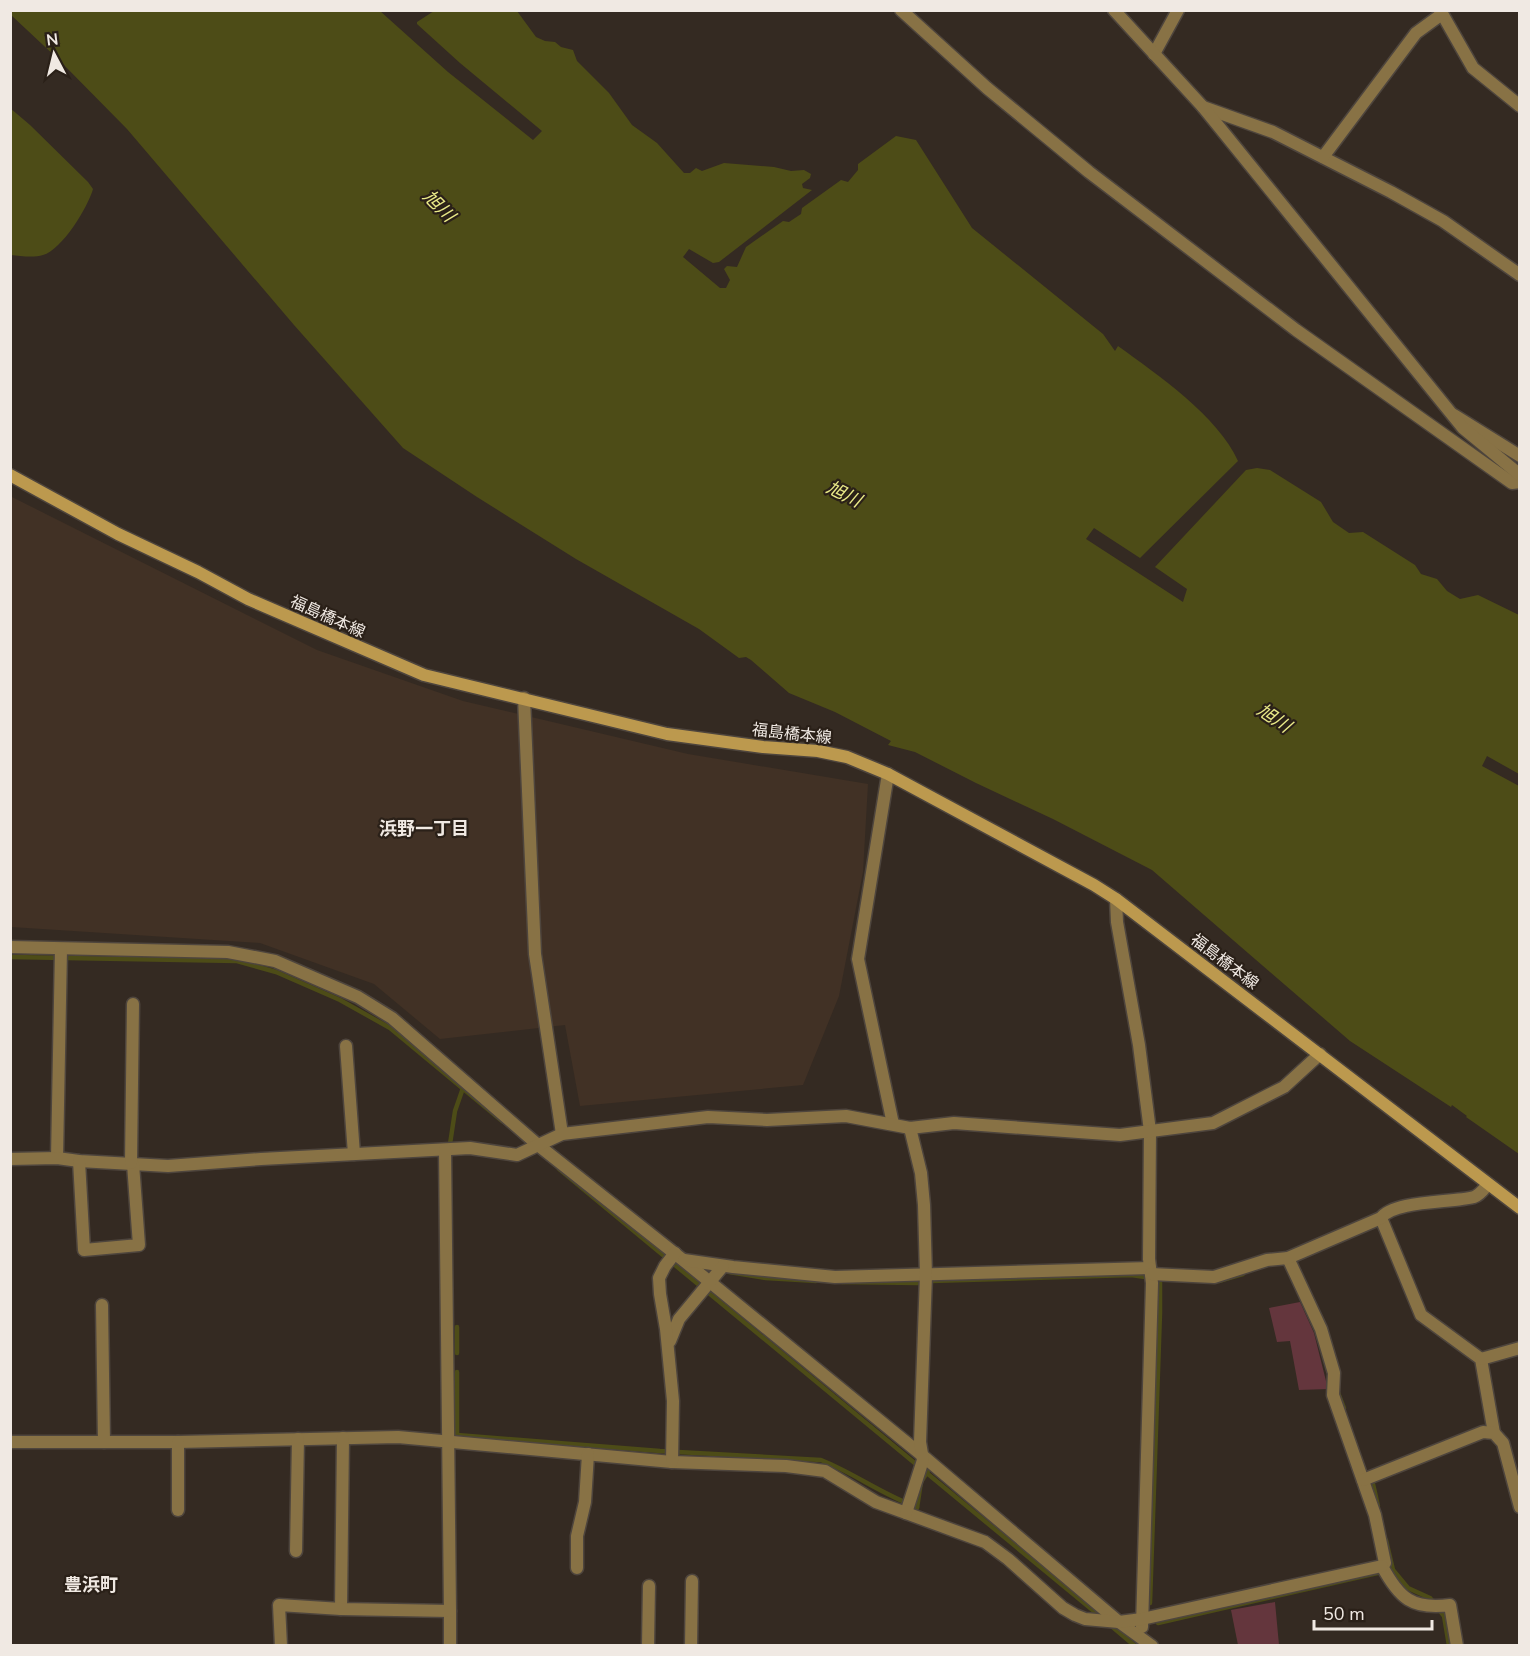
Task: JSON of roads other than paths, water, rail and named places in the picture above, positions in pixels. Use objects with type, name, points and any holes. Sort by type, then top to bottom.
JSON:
[{"type":"main road","name":"福島橋本線","points":[[10,475],[118,534],[248,599],[424,675],[668,734],[763,747],[818,751],[847,757],[888,774],[1116,899],[1520,1208]]},
{"type":"street","points":[[901,10],[987,88],[1089,172],[1296,330],[1512,483],[1520,482]]},
{"type":"street","points":[[1114,10],[1203,107],[1448,411],[1463,428],[1520,476]]},
{"type":"street","points":[[1154,54],[1178,10]]},
{"type":"street","points":[[1323,157],[1416,33],[1441,12],[1473,68],[1520,106]]},
{"type":"street","points":[[1203,107],[1273,132],[1391,192],[1443,221],[1520,275]]},
{"type":"street","points":[[1448,411],[1520,456]]},
{"type":"street","points":[[524,698],[536,954],[562,1134]]},
{"type":"street","points":[[888,774],[858,959],[893,1124]]},
{"type":"street","points":[[1116,899],[1117,922],[1139,1045],[1150,1131],[1150,1271],[1142,1619],[1144,1643]]},
{"type":"street","points":[[10,947],[61,955],[228,952],[275,961],[358,997],[392,1018],[532,1148],[677,1256],[921,1463],[1115,1622],[1144,1643]]},
{"type":"street","points":[[57,1158],[61,955]]},
{"type":"street","points":[[79,1161],[84,1250],[139,1245],[132,1164],[133,1004]]},
{"type":"street","points":[[346,1046],[354,1154]]},
{"type":"street","points":[[10,1159],[57,1158],[168,1166],[470,1148],[518,1155],[562,1134],[708,1117],[767,1120],[846,1116],[910,1128],[954,1123],[1120,1135],[1213,1123],[1284,1087],[1320,1054]]},
{"type":"street","points":[[907,1507],[921,1463],[926,1279],[921,1173],[910,1128]]},
{"type":"street","points":[[445,1150],[450,1646]]},
{"type":"street","points":[[677,1256],[723,1266],[835,1277],[926,1279],[1150,1271],[1214,1277],[1267,1260],[1288,1258],[1381,1218],[1385,1213],[1401,1208],[1476,1196],[1488,1184]]},
{"type":"street","points":[[1381,1218],[1421,1315],[1481,1359],[1494,1433],[1503,1443],[1519,1501]]},
{"type":"street","points":[[672,1456],[674,1401],[659,1278],[665,1266],[677,1256]]},
{"type":"street","points":[[1288,1258],[1321,1329],[1334,1373],[1333,1395],[1366,1479],[1385,1563],[1384,1569],[1390,1581],[1403,1596],[1416,1604],[1436,1607],[1450,1605],[1457,1646]]},
{"type":"street","points":[[668,1345],[679,1319],[723,1266]]},
{"type":"street","points":[[102,1305],[104,1442]]},
{"type":"street","points":[[1481,1359],[1520,1348]]},
{"type":"street","points":[[1366,1479],[1483,1431],[1494,1433]]},
{"type":"street","points":[[10,1442],[178,1442],[398,1437],[588,1454],[672,1456],[825,1471],[876,1502],[907,1507],[985,1542],[1008,1559],[1063,1608],[1075,1615],[1093,1620],[1115,1622],[1142,1619],[1384,1569]]},
{"type":"street","points":[[342,1609],[343,1438]]},
{"type":"street","points":[[296,1551],[298,1439]]},
{"type":"street","points":[[178,1442],[178,1510]]},
{"type":"street","points":[[578,1568],[577,1536],[585,1502],[588,1454]]},
{"type":"street","points":[[691,1646],[693,1581]]},
{"type":"street","points":[[648,1646],[649,1586]]},
{"type":"street","points":[[281,1646],[279,1605],[450,1611]]},
{"type":"water","name":"旭川","points":[[10,11],[380,11],[448,72],[533,140],[542,131],[417,24],[434,11],[517,11],[536,37],[573,50],[577,61],[609,93],[632,125],[657,143],[684,173],[690,173],[696,168],[702,171],[724,163],[774,167],[791,171],[804,170],[811,174],[810,178],[802,184],[803,188],[812,190],[719,262],[713,263],[689,249],[683,257],[720,288],[726,288],[730,280],[724,269],[727,266],[737,267],[746,247],[783,221],[789,222],[801,214],[802,208],[841,180],[848,182],[858,170],[858,164],[896,136],[916,140],[972,228],[1103,334],[1115,351],[1118,346],[1202,412],[1229,444],[1238,461],[1140,558],[1094,528],[1086,539],[1183,602],[1187,589],[1155,567],[1246,470],[1257,468],[1270,470],[1321,502],[1333,522],[1349,533],[1363,532],[1415,565],[1421,574],[1437,579],[1447,591],[1460,599],[1478,595],[1519,615],[1519,774],[1487,756],[1482,766],[1519,786],[1519,1154],[1452,1105],[1451,1107],[1350,1041],[1152,870],[915,752],[888,745],[891,741],[835,712],[789,693],[751,660],[746,657],[739,658],[699,629],[576,559],[403,448],[294,325],[127,129],[11,15]]},
{"type":"water","points":[[10,108],[30,125],[93,189],[86,206],[66,237],[50,251],[39,256],[11,255]]},
{"type":"waterway","points":[[10,957],[237,961],[276,972],[340,1000],[390,1028],[502,1121]]},
{"type":"waterway","points":[[450,1144],[455,1111],[463,1088]]},
{"type":"waterway","points":[[559,1169],[1101,1617]]},
{"type":"waterway","points":[[729,1272],[766,1278],[816,1281]]},
{"type":"waterway","points":[[1219,1281],[1243,1274]]},
{"type":"waterway","points":[[842,1282],[918,1283],[1131,1275],[1145,1277]]},
{"type":"waterway","points":[[1150,1603],[1160,1313],[1160,1278],[1157,1278]]},
{"type":"waterway","points":[[457,1327],[457,1353]]},
{"type":"waterway","points":[[457,1372],[457,1435],[660,1451],[821,1460],[917,1507]]},
{"type":"waterway","points":[[1337,1390],[1344,1408]]},
{"type":"waterway","points":[[917,1508],[921,1482],[928,1471]]},
{"type":"waterway","points":[[1369,1480],[1373,1484],[1378,1506]]},
{"type":"waterway","points":[[1386,1540],[1393,1570]]},
{"type":"waterway","points":[[1391,1570],[1408,1588],[1430,1598],[1444,1616],[1449,1646]]},
{"type":"waterway","points":[[1158,1623],[1382,1572]]},
{"type":"waterway","points":[[1109,1624],[1135,1646]]},
{"type":"district","name":"浜野一丁目","points":[[424,829]]},
{"type":"district","name":"豊浜町","points":[[91,1585]]}]
